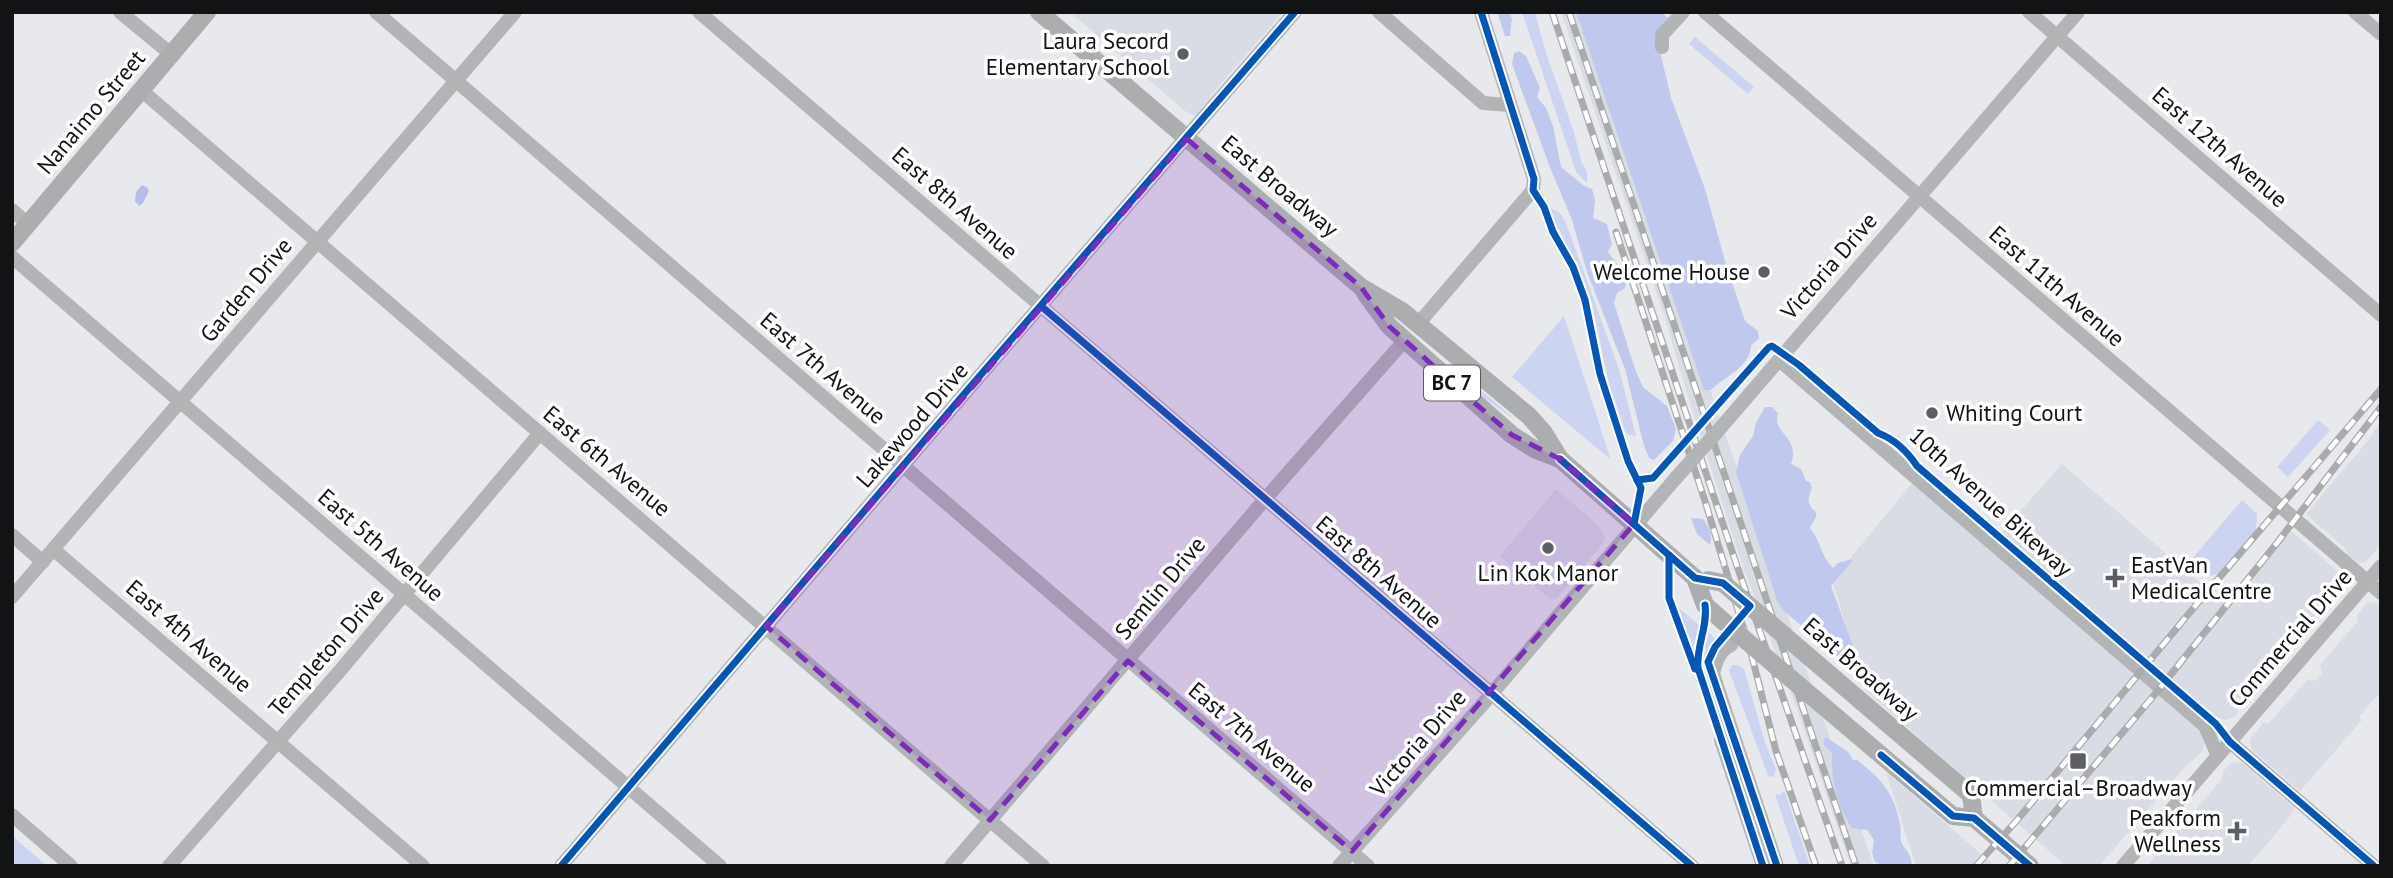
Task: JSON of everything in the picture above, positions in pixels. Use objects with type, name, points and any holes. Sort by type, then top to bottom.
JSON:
[{"type":"main road","name":"Nanaimo Street","points":[[12,243],[207,12]]},
{"type":"main road","name":"East Broadway","points":[[1039,12],[1361,287],[1402,311],[1529,416],[1544,433],[1560,459],[1634,524],[1702,579],[1723,583],[1971,795],[1974,818]]},
{"type":"main road","name":"East Broadway","points":[[1361,287],[1389,326],[1512,435],[1534,449],[1560,459]]},
{"type":"main road","name":"East Broadway","points":[[1702,579],[1705,605],[1723,621],[1954,816],[1974,818],[2030,866]]},
{"type":"street","points":[[120,12],[171,54]]},
{"type":"street","name":"East 7th Avenue","points":[[376,12],[1368,866]]},
{"type":"street","name":"Garden Drive","points":[[12,597],[515,12]]},
{"type":"street","name":"East 8th Avenue","points":[[699,12],[1692,866]]},
{"type":"street","name":"Lakewood Drive","points":[[561,866],[1295,12]]},
{"type":"street","points":[[1379,12],[1483,103],[1509,105]]},
{"type":"street","points":[[1418,324],[1533,190],[1534,179],[1481,12]]},
{"type":"street","points":[[1662,47],[1662,34],[1683,12]]},
{"type":"street","name":"East 11th Avenue","points":[[1705,12],[2381,593]]},
{"type":"street","name":"East 12th Avenue","points":[[2029,12],[2381,315]]},
{"type":"street","name":"Victoria Drive","points":[[1339,866],[1491,694],[1634,524],[1779,360],[2078,12]]},
{"type":"street","points":[[2355,12],[2381,34]]},
{"type":"street","name":"East 6th Avenue","points":[[141,90],[1043,866]]},
{"type":"street","points":[[12,210],[29,224]]},
{"type":"street","name":"East 5th Avenue","points":[[12,257],[720,866]]},
{"type":"street","name":"Semlin Drive","points":[[951,866],[1405,340]]},
{"type":"street","points":[[1779,360],[2205,726],[2218,756]]},
{"type":"street","name":"Templeton Drive","points":[[169,866],[404,596],[540,433]]},
{"type":"street","points":[[12,535],[43,562]]},
{"type":"street","name":"East 4th Avenue","points":[[54,550],[423,866]]},
{"type":"street","name":"Commercial Drive","points":[[2123,866],[2381,566]]},
{"type":"street","points":[[1751,644],[1738,643],[1723,649],[1717,658],[1713,674],[1777,866]]},
{"type":"street","points":[[1721,740],[1763,866]]},
{"type":"street","points":[[2230,742],[2374,866]]},
{"type":"street","points":[[12,816],[71,866]]},
{"type":"highlighted area","points":[[1187,139],[1361,287],[1389,326],[1469,398],[1512,435],[1560,459],[1634,524],[1352,851],[1128,661],[990,820],[766,626]]},
{"type":"shaded area","name":"Laura Secord Elementary School","points":[[1070,12],[1283,12],[1211,95],[1207,105],[1194,115],[1185,111]]},
{"type":"shaded area","points":[[1497,12],[1509,12],[1512,19],[1510,36],[1505,36]]},
{"type":"shaded area","points":[[1522,12],[1535,12],[1582,164],[1587,171],[1587,183],[1576,172]]},
{"type":"shaded area","points":[[1561,12],[1580,12],[1874,866],[1851,866],[1798,712],[1743,567],[1664,315]]},
{"type":"shaded area","points":[[1576,12],[1661,12],[1668,18],[1656,34],[1671,98],[1705,189],[1745,321],[1758,331],[1759,338],[1751,346],[1742,365],[1711,390],[1704,390]]},
{"type":"shaded area","points":[[1695,37],[1754,87],[1748,94],[1689,44]]},
{"type":"shaded area","points":[[1519,51],[1526,56],[1540,88],[1537,97],[1546,108],[1553,126],[1561,167],[1592,189],[1595,200],[1593,218],[1607,224],[1612,244],[1608,252],[1618,265],[1615,272],[1626,283],[1625,288],[1617,293],[1614,303],[1635,369],[1643,387],[1667,406],[1676,429],[1673,441],[1654,460],[1649,458],[1644,446],[1625,369],[1512,64],[1514,53]]},
{"type":"shaded area","points":[[142,185],[149,191],[139,206],[135,201],[136,192]]},
{"type":"shaded area","points":[[1549,208],[1560,214],[1567,225],[1619,369],[1636,436],[1626,434],[1609,384],[1591,299]]},
{"type":"shaded area","points":[[1564,316],[1611,460],[1512,377]]},
{"type":"shaded area","points":[[1443,358],[1517,421],[1484,398]]},
{"type":"shaded area","points":[[1765,407],[1772,407],[1778,413],[1778,426],[1792,447],[1791,464],[1801,469],[1806,481],[1810,482],[1812,488],[1809,501],[1816,517],[1810,528],[1826,559],[1833,568],[1838,563],[1853,560],[1831,586],[1863,673],[1856,672],[1783,610],[1777,600],[1736,472],[1740,455],[1753,436],[1756,423]]},
{"type":"shaded area","points":[[2318,420],[2330,430],[2288,477],[2277,467]]},
{"type":"shaded area","points":[[2381,421],[2381,544],[2366,562],[2358,563],[2306,514],[2367,442]]},
{"type":"shaded area","points":[[2062,464],[2227,606],[2291,531],[2342,575],[2344,588],[2337,597],[2330,598],[2238,704],[2238,712],[2234,717],[2225,720],[2213,716],[2001,533]]},
{"type":"shaded area","points":[[1914,481],[2199,728],[2205,741],[2203,751],[2185,767],[2099,866],[2066,866],[1866,691],[1832,580]]},
{"type":"shaded area","name":"Lin Kok Manor","points":[[1556,489],[1600,527],[1605,537],[1604,542],[1556,599],[1550,599],[1500,556]]},
{"type":"shaded area","points":[[2242,500],[2257,514],[2256,530],[2221,573],[2210,576],[2191,560]]},
{"type":"shaded area","points":[[1691,518],[1703,519],[1711,535],[1710,545],[1697,534]]},
{"type":"shaded area","points":[[2372,602],[2381,605],[2381,691],[2359,717],[2362,720],[2300,791],[2253,751],[2250,739],[2263,723],[2269,723],[2307,680],[2315,681],[2322,673],[2320,665],[2358,621],[2357,615],[2366,604]]},
{"type":"shaded area","points":[[1673,603],[1700,626],[1693,647],[1693,658],[1691,657]]},
{"type":"shaded area","points":[[1709,633],[1717,640],[1709,656],[1708,674],[1768,866],[1704,673],[1703,650]]},
{"type":"shaded area","points":[[1732,665],[1744,669],[1776,770],[1773,777],[1768,776],[1729,670]]},
{"type":"shaded area","points":[[1826,737],[1848,752],[1853,760],[1857,760],[1885,787],[1894,803],[1901,841],[1912,866],[1883,866],[1875,862],[1872,853],[1874,840],[1867,830],[1852,828],[1836,792],[1832,753],[1824,745]]},
{"type":"shaded area","points":[[2233,762],[2242,763],[2294,808],[2288,819],[2248,866],[2147,866],[2222,779],[2223,771]]},
{"type":"shaded area","points":[[1886,772],[1995,866],[1916,866]]},
{"type":"shaded area","points":[[1783,791],[1810,866],[1799,866],[1775,794],[1780,795]]},
{"type":"shaded area","points":[[12,836],[47,866],[12,866]]},
{"type":"railway","points":[[1552,12],[1737,566],[1842,866]]},
{"type":"railway","points":[[1569,12],[1856,866]]},
{"type":"railway","points":[[1616,232],[1705,501],[1751,653],[1776,751],[1816,866]]},
{"type":"railway","points":[[1976,866],[2381,389]]},
{"type":"railway","points":[[2009,866],[2151,699],[2277,543],[2381,407]]},
{"type":"cycle path","points":[[561,866],[1295,12]]},
{"type":"cycle path","points":[[1481,12],[1534,179],[1533,190],[1573,267],[1585,300],[1600,374],[1628,461],[1641,488],[1634,524]]},
{"type":"cycle path","points":[[1041,306],[1692,866]]},
{"type":"cycle path","name":"10th Avenue Bikeway","points":[[1637,480],[1653,478],[1772,346],[1799,365],[1878,433],[1900,446],[1917,466],[2216,724],[2230,742],[2374,866]]},
{"type":"cycle path","points":[[1560,459],[1695,578],[1723,583],[1750,606],[1715,647],[1708,662],[1777,866]]},
{"type":"cycle path","points":[[1669,555],[1669,598],[1695,669]]},
{"type":"cycle path","points":[[1705,605],[1698,668],[1763,866]]},
{"type":"cycle path","points":[[1881,755],[1953,816],[1974,818],[2030,866]]},
{"type":"place","name":"Laura Secord Elementary School","points":[[1183,54]]},
{"type":"place","name":"Welcome House","points":[[1764,272]]},
{"type":"place","name":"Whiting Court","points":[[1932,413]]},
{"type":"place","name":"Lin Kok Manor","points":[[1548,548]]},
{"type":"place","name":"EastVan MedicalCentre","points":[[2115,578]]},
{"type":"place","name":"Commercial–Broadway","points":[[2078,761]]},
{"type":"place","name":"Peakform Wellness","points":[[2237,831]]}]
